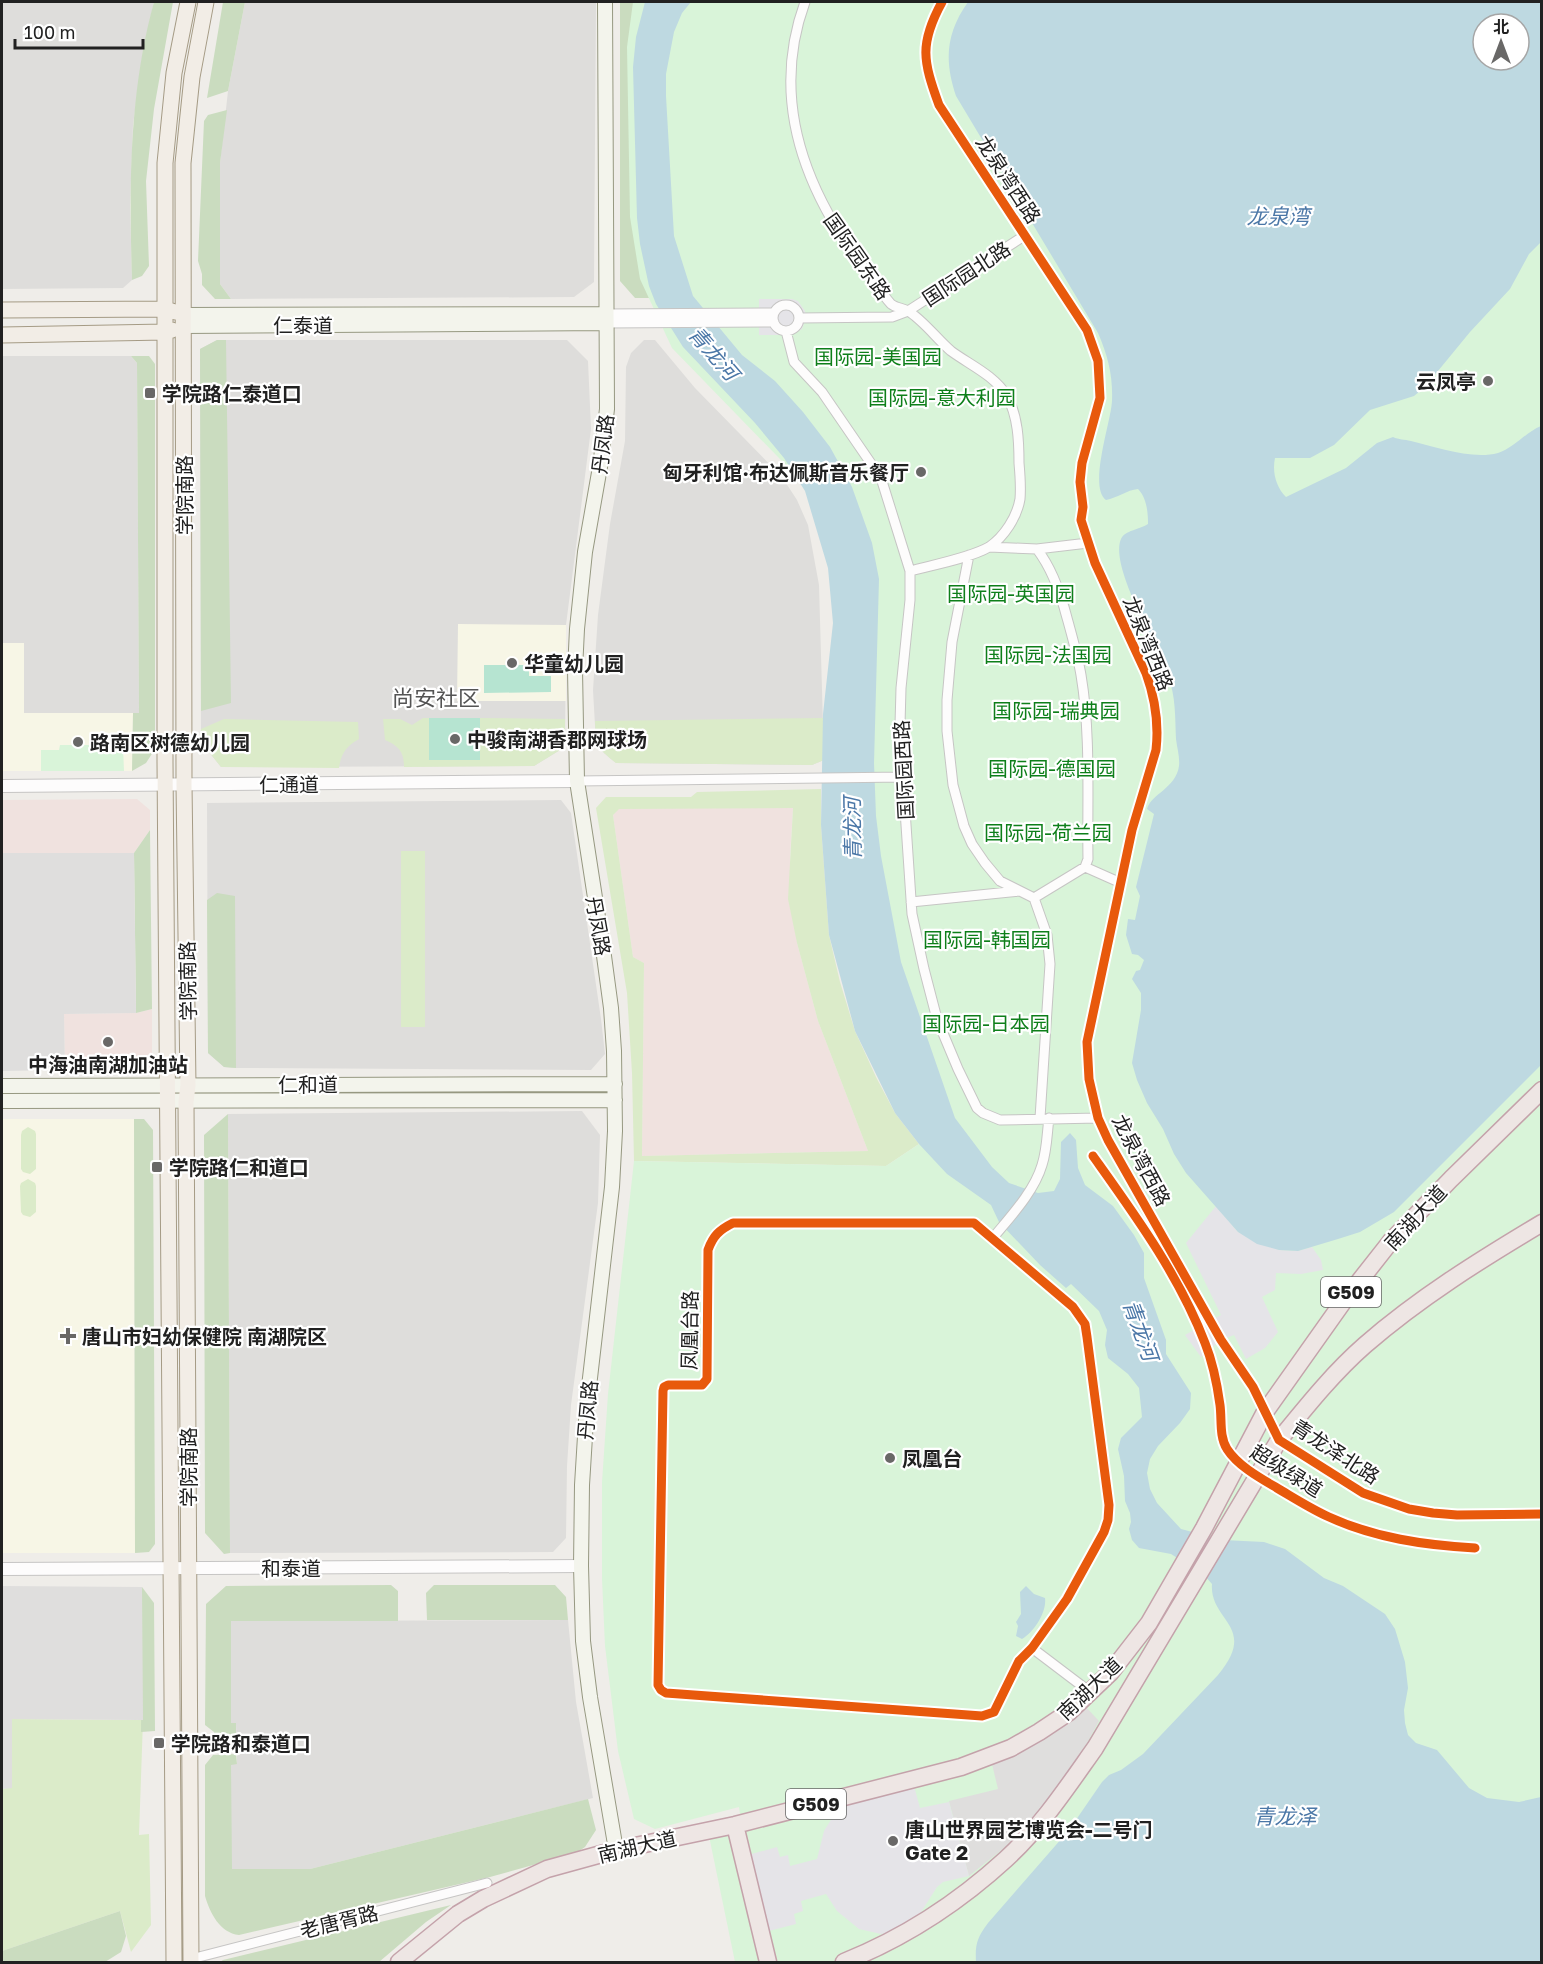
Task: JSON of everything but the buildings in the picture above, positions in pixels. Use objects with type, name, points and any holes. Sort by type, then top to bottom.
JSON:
[{"type":"highway","name":"南湖大道","points":[[399,1962],[458,1914],[483,1899],[547,1869],[616,1850],[732,1825],[982,1760],[1011,1748],[1069,1712],[1111,1672],[1149,1623],[1204,1528],[1265,1412],[1343,1302],[1391,1241],[1542,1090]]},
{"type":"highway","name":"南湖大道","points":[[844,1962],[894,1941],[942,1911],[1007,1858],[1063,1794],[1095,1748],[1279,1440],[1305,1407],[1365,1346],[1415,1306],[1460,1274],[1542,1223]]},
{"type":"highway","points":[[732,1825],[762,1962]]},
{"type":"highway","points":[[732,1825],[768,1962]]},
{"type":"main road","name":"学院南路","points":[[174,1962],[165,784],[165,163],[174,73],[188,2]]},
{"type":"main road","name":"学院南路","points":[[191,1961],[183,320],[185,136],[192,77],[206,2]]},
{"type":"main road","name":"丹凤路","points":[[605,2],[607,409],[604,441],[585,552],[575,670],[577,781],[606,969],[614,1051],[615,1157],[587,1404],[582,1485],[581,1566],[583,1641],[616,1850]]},
{"type":"main road","name":"仁泰道","points":[[2,309],[166,309],[183,320],[606,319]]},
{"type":"main road","name":"仁泰道","points":[[2,335],[165,332],[183,320]]},
{"type":"main road","name":"仁和道","points":[[2,1086],[615,1084]]},
{"type":"main road","name":"仁和道","points":[[2,1101],[615,1100]]},
{"type":"street","name":"国际园东路","points":[[805,2],[794,39],[790,66],[793,108],[801,150],[817,195],[838,232],[893,305],[908,311],[951,350],[999,386],[1012,409],[1019,448],[1020,498],[1012,522],[989,547],[969,555],[910,571]]},
{"type":"street","name":"龙泉湾西路","points":[[942,2],[932,21],[925,50],[930,80],[939,105],[1087,330],[1098,361],[1100,398],[1082,463],[1081,520],[1088,543],[1146,673],[1152,691],[1157,722],[1156,750],[1132,830],[1087,1042],[1089,1079],[1098,1118],[1108,1140],[1221,1340],[1253,1387],[1265,1412]]},
{"type":"street","name":"国际园北路","points":[[800,318],[892,317],[908,311],[1024,236]]},
{"type":"street","points":[[787,304],[797,310],[800,318],[797,326],[786,331],[779,329],[774,318],[778,306],[787,304]]},
{"type":"street","points":[[606,319],[724,313],[774,318]]},
{"type":"street","points":[[634,318],[728,323],[774,318]]},
{"type":"street","name":"国际园西路","points":[[786,331],[794,362],[822,392],[881,478],[910,571],[910,600],[900,725],[911,902],[924,969],[937,1019],[958,1069],[977,1107],[983,1113],[1000,1120],[1098,1118]]},
{"type":"street","points":[[989,547],[1037,549],[1088,543]]},
{"type":"street","points":[[1034,898],[1085,867],[1088,859],[1086,728],[1081,674],[1071,630],[1057,587],[1048,564],[1037,549]]},
{"type":"street","points":[[969,555],[952,642],[947,700],[949,758],[959,808],[972,844],[1000,881],[1034,898],[1047,935],[1050,964],[1043,1163],[1032,1187],[992,1239]]},
{"type":"street","points":[[577,781],[904,777]]},
{"type":"street","name":"仁通道","points":[[2,786],[577,781]]},
{"type":"street","points":[[1085,867],[1121,883]]},
{"type":"street","points":[[911,902],[1019,891]]},
{"type":"street","name":"凤凰台路","points":[[733,1223],[974,1223],[992,1239],[1067,1302],[1079,1314],[1084,1324],[1108,1505],[1108,1520],[1104,1532],[1068,1599],[1032,1648],[1019,1661],[994,1712],[988,1715],[666,1693],[661,1690],[658,1685],[663,1391],[668,1385],[702,1385],[707,1379],[708,1250],[712,1239],[720,1229],[733,1223]]},
{"type":"street","name":"青龙泽北路","points":[[1265,1412],[1279,1440],[1363,1493],[1409,1509],[1434,1514],[1542,1514]]},
{"type":"street","name":"和泰道","points":[[2,1569],[581,1566]]},
{"type":"street","points":[[1032,1648],[1090,1692]]},
{"type":"street","name":"老唐胥路","points":[[191,1961],[487,1883]]},
{"type":"shaded area","points":[[2,2],[154,2],[143,51],[133,125],[130,205],[132,280],[123,288],[2,289]]},
{"type":"shaded area","points":[[245,2],[596,2],[594,282],[574,297],[231,299],[220,284],[220,163],[228,91]]},
{"type":"shaded area","points":[[759,299],[798,301],[805,311],[806,318],[802,329],[792,335],[759,335]]},
{"type":"shaded area","points":[[217,340],[567,340],[588,361],[591,429],[566,625],[565,747],[534,766],[221,767],[201,742],[200,349]]},
{"type":"shaded area","points":[[644,340],[655,340],[695,388],[782,477],[797,500],[808,525],[819,585],[824,760],[812,765],[616,763],[596,743],[593,690],[598,615],[610,524],[625,441],[626,367],[631,353]]},
{"type":"shaded area","points":[[2,356],[131,356],[137,363],[139,713],[24,713],[24,643],[2,643]]},
{"type":"shaded area","name":"华童幼儿园","points":[[458,624],[566,625],[566,701],[457,701]]},
{"type":"shaded area","name":"路南区树德幼儿园","points":[[2,643],[24,643],[24,713],[133,713],[132,771],[2,771]]},
{"type":"shaded area","points":[[137,799],[150,810],[150,830],[134,853],[2,853],[2,800]]},
{"type":"shaded area","points":[[561,800],[571,813],[605,1054],[591,1070],[236,1068],[224,1067],[208,1053],[207,803]]},
{"type":"shaded area","points":[[619,808],[793,808],[790,856],[797,943],[818,1021],[868,1151],[642,1156],[644,963],[633,957],[613,815]]},
{"type":"shaded area","points":[[2,853],[134,853],[136,1013],[64,1014],[65,1070],[2,1071]]},
{"type":"shaded area","name":"中海油南湖加油站","points":[[152,1009],[152,1075],[143,1070],[65,1070],[64,1014],[136,1013]]},
{"type":"shaded area","points":[[582,1111],[600,1135],[598,1203],[571,1405],[566,1538],[553,1552],[230,1553],[228,1114]]},
{"type":"shaded area","name":"唐山市妇幼保健院 南湖院区","points":[[2,1119],[134,1119],[135,1553],[2,1553]]},
{"type":"shaded area","points":[[1216,1206],[1238,1232],[1279,1250],[1298,1251],[1312,1247],[1321,1260],[1323,1270],[1301,1274],[1276,1273],[1275,1290],[1262,1297],[1278,1332],[1265,1348],[1246,1359],[1234,1335],[1221,1340],[1201,1357],[1185,1335],[1221,1315],[1186,1243]]},
{"type":"shaded area","points":[[2,1586],[142,1587],[143,1720],[12,1719],[12,1788],[2,1789]]},
{"type":"shaded area","points":[[568,1620],[576,1702],[593,1798],[310,1869],[231,1869],[231,1764],[237,1764],[236,1724],[231,1723],[230,1621]]},
{"type":"shaded area","points":[[1085,1706],[1099,1721],[1068,1772],[1035,1817],[1004,1848],[969,1876],[949,1801],[998,1789],[992,1764]]},
{"type":"shaded area","points":[[914,1786],[920,1808],[949,1802],[969,1876],[943,1882],[937,1887],[918,1917],[892,1932],[881,1934],[859,1929],[837,1911],[826,1894],[801,1901],[803,1911],[794,1914],[796,1924],[765,1932],[748,1855],[777,1847],[780,1857],[788,1855],[790,1866],[817,1859],[824,1831],[839,1807]]},
{"type":"green space","points":[[154,2],[173,2],[154,109],[146,181],[149,266],[142,276],[132,280],[132,140],[140,70]]},
{"type":"green space","points":[[223,2],[245,2],[228,91],[207,98]]},
{"type":"green space","points":[[620,2],[645,2],[654,298],[635,298],[620,281]]},
{"type":"green space","points":[[633,2],[1541,2],[1541,1962],[735,1962],[709,1836],[742,1828],[739,1807],[655,1829],[634,1819],[618,1751],[605,1646],[602,1482],[608,1394],[634,1161],[886,1166],[919,1144],[844,614],[812,492],[672,348],[640,279],[630,217],[627,47]]},
{"type":"green space","points":[[227,110],[220,163],[220,284],[231,299],[215,299],[202,285],[202,274],[198,261],[204,121],[208,115]]},
{"type":"green space","points":[[217,340],[226,340],[231,703],[201,711],[200,349]]},
{"type":"green space","points":[[131,356],[149,356],[155,364],[155,749],[146,763],[132,771],[133,713],[139,713],[137,363]]},
{"type":"green space","points":[[484,665],[529,665],[529,676],[551,676],[551,692],[484,693]]},
{"type":"green space","points":[[423,718],[429,718],[429,760],[480,760],[480,718],[565,719],[565,747],[534,766],[404,767],[400,750],[385,740],[383,719],[400,719],[412,725]]},
{"type":"green space","name":"中骏南湖香郡网球场","points":[[429,718],[480,718],[480,760],[429,760]]},
{"type":"green space","points":[[823,718],[824,760],[812,765],[616,763],[598,745],[595,721]]},
{"type":"green space","points":[[224,719],[358,722],[359,739],[345,751],[339,768],[221,767],[201,742],[201,729]]},
{"type":"green space","points":[[121,744],[124,771],[41,771],[41,750],[59,750],[60,745],[96,745],[97,748],[107,748],[107,745]]},
{"type":"green space","points":[[821,789],[821,825],[829,935],[840,982],[855,1031],[876,1077],[895,1113],[919,1144],[886,1166],[634,1161],[627,993],[596,808],[606,797],[691,797],[697,792]],"holes":[[[793,808],[788,899],[818,1021],[868,1151],[642,1156],[644,963],[633,957],[613,815],[619,809]]]},
{"type":"green space","points":[[150,830],[152,1009],[136,1013],[134,853]]},
{"type":"green space","points":[[401,851],[425,851],[425,1027],[401,1027]]},
{"type":"green space","points":[[217,893],[235,896],[236,1068],[224,1067],[208,1053],[207,900]]},
{"type":"green space","points":[[228,1114],[230,1553],[224,1554],[205,1533],[204,1135]]},
{"type":"green space","points":[[134,1119],[144,1119],[153,1130],[155,1544],[149,1552],[135,1553]]},
{"type":"green space","points":[[28,1127],[36,1134],[36,1169],[30,1174],[21,1169],[21,1135],[22,1131]]},
{"type":"green space","points":[[28,1179],[36,1186],[36,1212],[30,1217],[21,1212],[20,1186]]},
{"type":"green space","points":[[391,1585],[398,1591],[398,1621],[231,1621],[231,1723],[236,1723],[236,1735],[214,1734],[205,1725],[206,1604],[226,1586]]},
{"type":"green space","points":[[434,1585],[555,1585],[566,1597],[568,1620],[427,1620],[426,1593]]},
{"type":"green space","points":[[142,1587],[154,1603],[155,1731],[141,1732]]},
{"type":"green space","points":[[12,1719],[143,1720],[139,1835],[149,1834],[151,1925],[131,1952],[120,1911],[2,1951],[2,1789],[12,1787]]},
{"type":"green space","points":[[236,1754],[237,1764],[231,1765],[232,1869],[310,1869],[588,1799],[596,1830],[585,1847],[576,1853],[490,1877],[239,1935],[221,1926],[213,1915],[205,1896],[205,1765],[213,1755]]},
{"type":"green space","points":[[451,1905],[426,1922],[379,1962],[220,1962],[223,1960]]},
{"type":"green space","points":[[120,1911],[126,1936],[121,1952],[105,1962],[2,1962],[2,1951]]},
{"type":"water","name":"青龙泽","points":[[645,2],[691,2],[682,13],[674,32],[666,74],[666,96],[674,236],[693,296],[742,355],[775,381],[830,447],[852,487],[872,543],[879,579],[874,763],[876,816],[881,856],[901,962],[955,1118],[992,1167],[1009,1183],[1038,1193],[1054,1191],[1060,1179],[1061,1142],[1070,1133],[1076,1140],[1078,1168],[1085,1185],[1113,1206],[1144,1253],[1144,1278],[1166,1340],[1166,1354],[1191,1393],[1190,1409],[1158,1446],[1150,1459],[1147,1473],[1150,1489],[1157,1503],[1181,1529],[1223,1540],[1264,1542],[1285,1549],[1324,1578],[1343,1586],[1385,1614],[1395,1629],[1405,1662],[1408,1688],[1404,1710],[1408,1735],[1416,1743],[1437,1750],[1469,1788],[1487,1798],[1519,1802],[1541,1797],[1541,1962],[976,1962],[978,1941],[988,1923],[1069,1830],[1102,1782],[1109,1775],[1121,1770],[1143,1754],[1218,1675],[1229,1659],[1234,1645],[1233,1634],[1217,1607],[1212,1584],[1204,1575],[1171,1554],[1139,1548],[1132,1540],[1129,1529],[1130,1513],[1125,1501],[1124,1476],[1118,1449],[1121,1438],[1142,1417],[1139,1388],[1128,1374],[1108,1358],[1105,1345],[1107,1330],[1099,1311],[1071,1284],[1066,1288],[1040,1265],[999,1222],[991,1205],[947,1174],[919,1144],[895,1113],[855,1031],[829,935],[821,825],[823,714],[833,623],[828,568],[805,491],[784,458],[755,423],[683,347],[656,304],[649,286],[637,218],[633,67],[636,37]]},
{"type":"water","name":"龙泉湾","points":[[968,2],[1541,2],[1541,242],[1529,254],[1510,289],[1470,332],[1424,388],[1414,396],[1370,410],[1334,445],[1310,458],[1275,458],[1274,469],[1277,484],[1286,497],[1346,468],[1377,443],[1393,437],[1454,452],[1488,455],[1504,451],[1541,426],[1541,1065],[1394,1212],[1360,1232],[1298,1251],[1279,1250],[1257,1244],[1238,1232],[1186,1173],[1147,1103],[1137,1080],[1132,1063],[1141,1010],[1141,993],[1132,979],[1136,971],[1140,970],[1144,960],[1132,954],[1126,935],[1128,919],[1135,920],[1140,896],[1136,887],[1154,814],[1147,809],[1153,799],[1173,780],[1179,766],[1171,684],[1128,586],[1119,551],[1123,536],[1148,524],[1147,510],[1138,489],[1106,500],[1101,493],[1100,468],[1112,401],[1112,383],[1107,358],[1098,333],[956,96],[949,59],[949,47],[955,25]]},
{"type":"water","points":[[1026,1586],[1034,1594],[1045,1598],[1045,1603],[1039,1621],[1022,1639],[1016,1636],[1018,1626],[1016,1622],[1021,1614],[1020,1592]]},
{"type":"cycle path","name":"超级绿道","points":[[942,2],[930,30],[926,53],[929,76],[939,105],[1087,330],[1098,361],[1100,398],[1082,463],[1081,520],[1095,563],[1146,673],[1156,711],[1156,750],[1132,830],[1087,1042],[1089,1079],[1098,1118],[1108,1140],[1221,1340],[1253,1387],[1279,1440],[1363,1493],[1409,1509],[1457,1515],[1542,1514]]},
{"type":"cycle path","name":"超级绿道","points":[[1093,1156],[1155,1246],[1194,1318],[1208,1351],[1214,1373],[1223,1439],[1227,1449],[1237,1461],[1257,1476],[1322,1514],[1346,1524],[1400,1539],[1475,1548]]},
{"type":"cycle path","points":[[733,1223],[974,1223],[1073,1307],[1085,1324],[1109,1505],[1108,1520],[1104,1532],[1067,1599],[1032,1648],[1019,1661],[994,1712],[982,1716],[666,1693],[658,1685],[663,1391],[668,1385],[702,1385],[707,1379],[708,1250],[717,1234],[733,1223]]},
{"type":"place","name":"云凤亭","points":[[1488,381]]},
{"type":"place","name":"学院路仁泰道口","points":[[150,393]]},
{"type":"place","name":"匈牙利馆·布达佩斯音乐餐厅","points":[[921,472]]},
{"type":"place","name":"华童幼儿园","points":[[512,663]]},
{"type":"place","name":"中骏南湖香郡网球场","points":[[455,739]]},
{"type":"place","name":"路南区树德幼儿园","points":[[78,742]]},
{"type":"place","name":"中海油南湖加油站","points":[[108,1042]]},
{"type":"place","name":"学院路仁和道口","points":[[157,1167]]},
{"type":"place","name":"唐山市妇幼保健院 南湖院区","points":[[68,1336]]},
{"type":"place","name":"凤凰台","points":[[890,1458]]},
{"type":"place","name":"学院路和泰道口","points":[[159,1743]]},
{"type":"place","name":"唐山世界园艺博览会-二号门 Gate 2","points":[[893,1841]]},
{"type":"district","name":"尚安社区","points":[[436,697]]},
{"type":"water label","name":"青龙河","points":[[714,353]]},
{"type":"water label","name":"青龙河","points":[[852,829]]},
{"type":"water label","name":"青龙河","points":[[1141,1330]]},
{"type":"park label","name":"国际园-美国园","points":[[878,356]]},
{"type":"park label","name":"国际园-意大利园","points":[[942,397]]},
{"type":"park label","name":"国际园-英国园","points":[[1011,593]]},
{"type":"park label","name":"国际园-法国园","points":[[1048,654]]},
{"type":"park label","name":"国际园-瑞典园","points":[[1056,710]]},
{"type":"park label","name":"国际园-德国园","points":[[1052,768]]},
{"type":"park label","name":"国际园-荷兰园","points":[[1048,832]]},
{"type":"park label","name":"国际园-韩国园","points":[[987,939]]},
{"type":"park label","name":"国际园-日本园","points":[[986,1023]]}]
